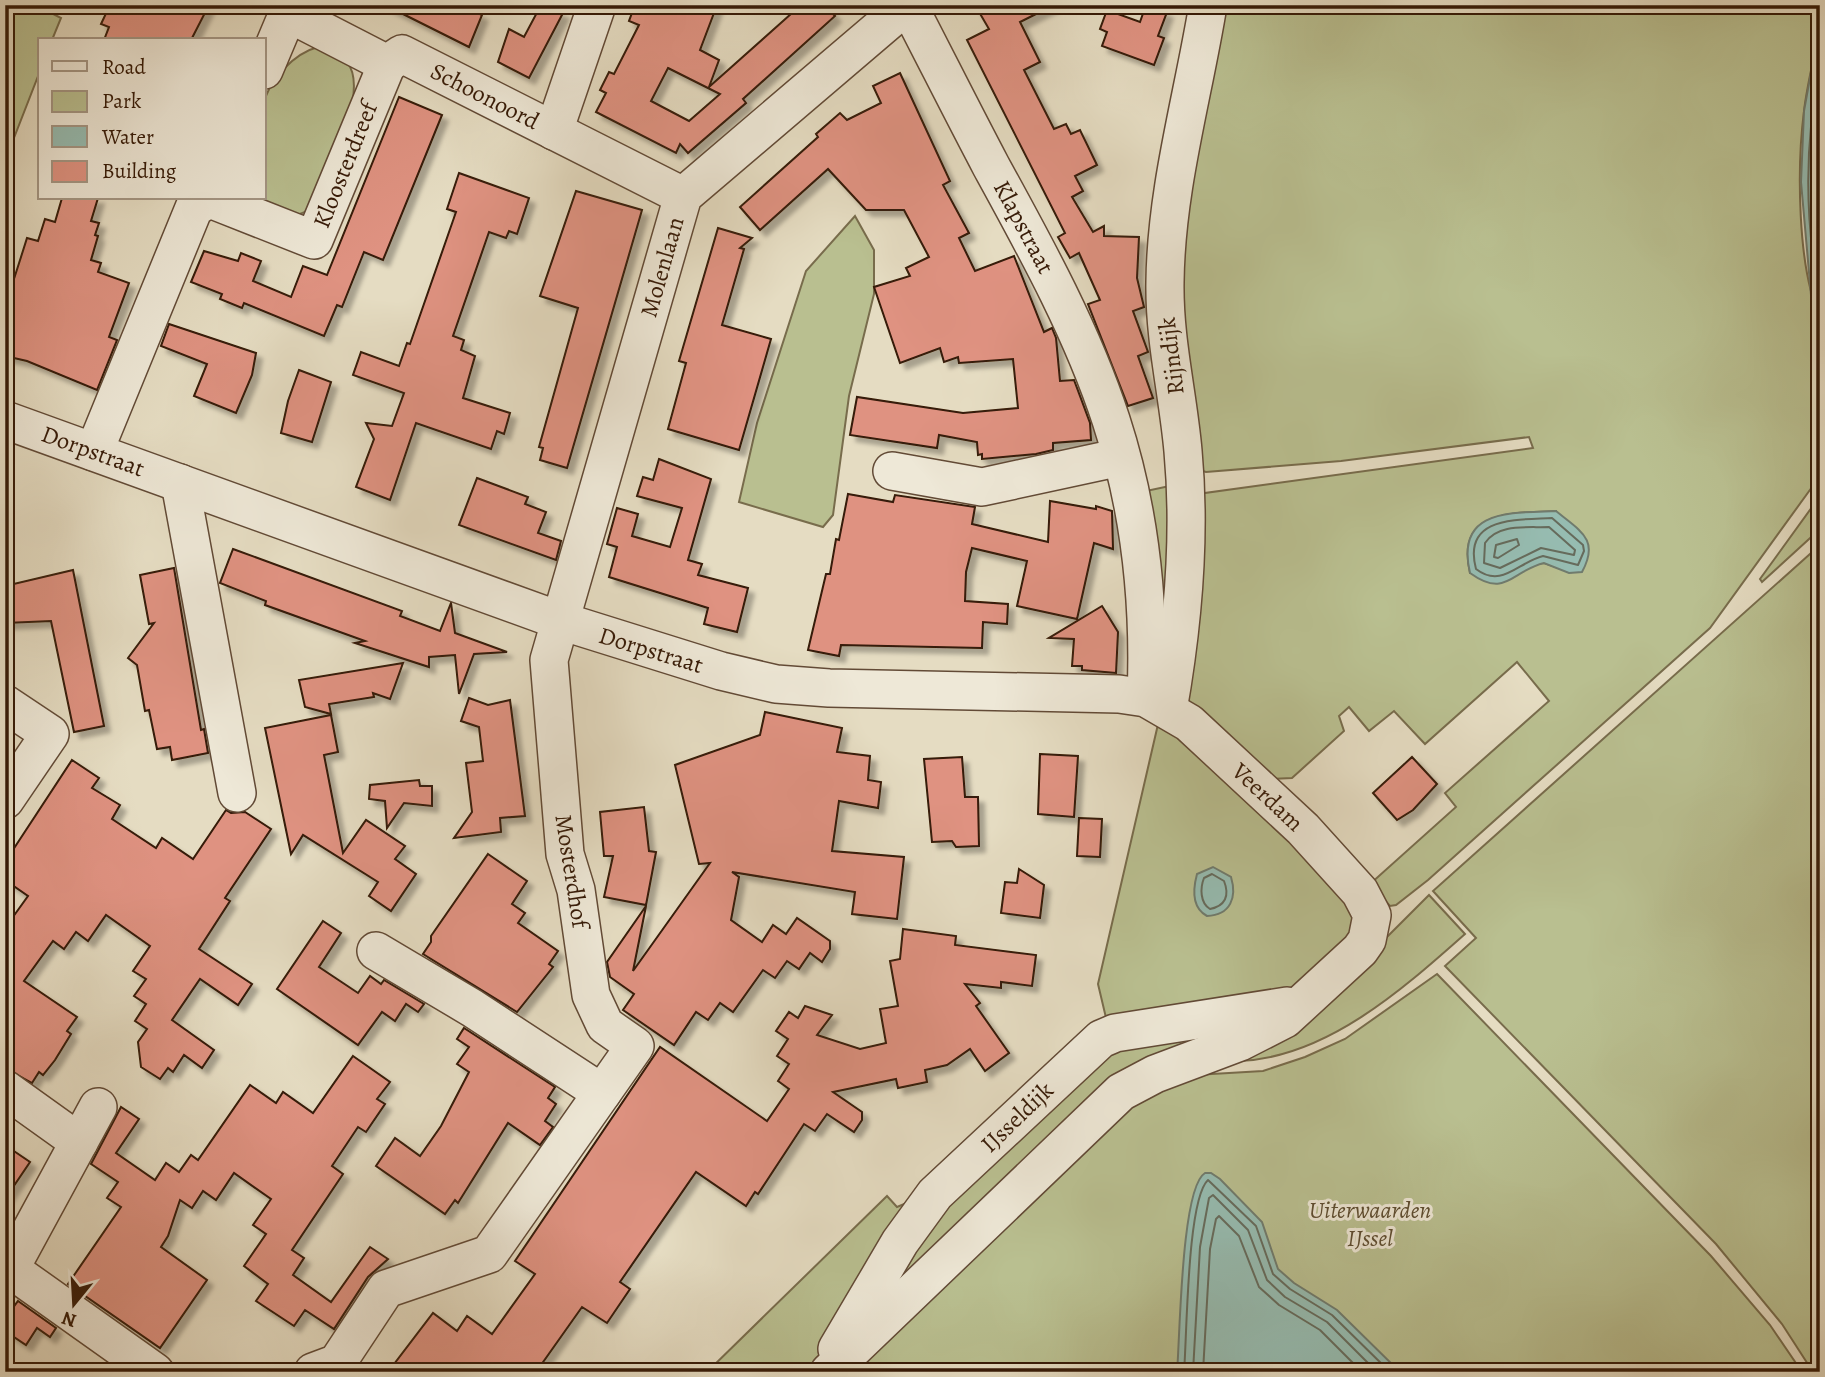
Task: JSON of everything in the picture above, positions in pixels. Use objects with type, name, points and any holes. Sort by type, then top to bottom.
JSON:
[{"type":"street","points":[[554,131],[597,5]]},
{"type":"street","name":"Molenlaan","points":[[561,621],[683,196],[908,5]]},
{"type":"street","name":"Klapstraat","points":[[908,5],[1062,300],[1111,419],[1121,457],[1144,586],[1148,652],[1157,704]]},
{"type":"street","name":"Rijndijk","points":[[1157,704],[1180,629],[1186,505],[1183,448],[1165,317],[1166,245],[1177,168],[1208,5]]},
{"type":"street","points":[[266,64],[286,9],[387,64]]},
{"type":"street","name":"Schoonoord","points":[[387,64],[402,54],[683,196]]},
{"type":"street","name":"Kloosterdreef","points":[[215,200],[314,240],[387,64]]},
{"type":"street","name":"Kloosterdreef","points":[[94,452],[194,208],[207,200]]},
{"type":"street","name":"Dorpstraat","points":[[5,420],[561,621],[649,651],[776,684],[829,688],[1119,694],[1157,704]]},
{"type":"street","points":[[892,471],[982,487],[1121,457]]},
{"type":"street","points":[[180,483],[237,793]]},
{"type":"street","name":"Mosterdhof","points":[[313,1372],[337,1363],[386,1289],[489,1254],[635,1046],[605,1025],[591,995],[576,890],[565,854],[550,660],[561,621]]},
{"type":"street","points":[[5,704],[50,734],[5,800]]},
{"type":"street","name":"Veerdam","points":[[1157,704],[1189,723],[1303,829],[1360,891],[1372,915]]},
{"type":"street","name":"IJsseldijk","points":[[826,1372],[1121,1092],[1155,1074],[1266,1030],[1306,1003],[1360,950],[1367,940],[1372,915]]},
{"type":"street","points":[[376,951],[472,1008],[602,1093]]},
{"type":"street","name":"IJsseldijk","points":[[826,1372],[900,1241],[935,1194],[1101,1039],[1115,1033],[1306,1003]]},
{"type":"street","points":[[5,1089],[79,1142]]},
{"type":"street","points":[[98,1107],[8,1267],[155,1372]]},
{"type":"green space","points":[[5,5],[36,5],[61,18],[53,38],[38,38],[38,76],[5,161]]},
{"type":"green space","points":[[1218,5],[1820,5],[1804,111],[1800,187],[1807,272],[1820,317],[1820,476],[1710,628],[1428,880],[1396,905],[1390,906],[1370,884],[1456,807],[1445,793],[1549,701],[1517,662],[1425,744],[1394,711],[1369,731],[1349,707],[1339,716],[1344,731],[1292,778],[1267,779],[1188,700],[1198,494],[1533,448],[1529,437],[1341,461],[1206,472],[1196,469],[1175,290]],"holes":[[[1556,511],[1570,572],[1544,563],[1470,573],[1468,552],[1471,537],[1479,526],[1490,519],[1521,513]]]},
{"type":"green space","points":[[318,47],[343,58],[352,70],[354,87],[346,128],[316,202],[305,212],[292,217],[264,206],[260,200],[266,200],[266,98],[284,69],[309,50]]},
{"type":"green space","points":[[855,216],[874,250],[874,294],[849,396],[833,515],[823,527],[739,502],[757,423],[806,271]]},
{"type":"green space","points":[[1179,484],[1168,658],[1146,491]]},
{"type":"green space","points":[[1820,496],[1820,529],[1762,582],[1760,579]]},
{"type":"green space","points":[[1820,545],[1820,1372],[1813,1372],[1782,1324],[1716,1244],[1445,966],[1476,938],[1433,891]]},
{"type":"green space","points":[[1159,720],[1204,751],[1360,913],[1359,930],[1300,988],[1107,1022],[1098,984]]},
{"type":"green space","points":[[1429,895],[1465,934],[1416,977],[1361,1017],[1332,1034],[1302,1048],[1271,1057],[1239,1061],[1362,962]]},
{"type":"green space","name":"Uiterwaarden IJssel","points":[[1437,974],[1711,1256],[1770,1325],[1802,1372],[855,1372],[1114,1112],[1178,1076],[1263,1071],[1305,1057],[1345,1039]]},
{"type":"green space","points":[[1274,1011],[1201,1046],[854,1335],[923,1217],[1087,1059]]},
{"type":"green space","points":[[926,1195],[810,1372],[707,1372],[887,1196],[897,1207]]},
{"type":"water","points":[[1820,22],[1820,317],[1811,295],[1801,182],[1804,111]]},
{"type":"water","points":[[1556,511],[1580,530],[1588,543],[1587,561],[1582,572],[1569,573],[1544,563],[1508,581],[1492,584],[1470,573],[1468,552],[1471,537],[1478,526],[1505,515]]},
{"type":"water","points":[[1213,867],[1231,877],[1233,891],[1227,908],[1207,916],[1196,903],[1195,886],[1197,874]]},
{"type":"water","points":[[1205,1173],[1211,1173],[1220,1179],[1262,1222],[1278,1269],[1294,1283],[1337,1310],[1400,1372],[1177,1372],[1186,1233],[1197,1184]]},
{"type":"building","points":[[110,5],[209,5],[192,38],[105,38],[109,27],[101,24]]},
{"type":"building","points":[[385,5],[462,5],[482,15],[469,47]]},
{"type":"building","points":[[541,5],[563,13],[529,78],[498,62],[509,29],[524,37]]},
{"type":"building","points":[[635,5],[717,5],[700,50],[719,60],[709,87],[801,5],[825,5],[835,16],[743,99],[746,103],[688,153],[680,144],[676,153],[596,112],[606,93],[600,90],[609,72],[614,74],[639,25],[629,21]],"holes":[[[668,68],[720,94],[689,121],[651,101]]]},
{"type":"building","points":[[975,5],[1054,5],[1020,22],[1040,62],[1024,70],[1054,129],[1066,124],[1071,134],[1080,130],[1097,165],[1075,176],[1083,191],[1072,197],[1093,232],[1104,226],[1104,236],[1139,237],[1137,278],[1144,307],[1133,311],[1148,352],[1138,356],[1153,398],[1128,406],[1088,304],[1100,300],[1079,253],[1070,258],[1058,237],[1065,233],[967,40],[989,29]]},
{"type":"building","points":[[1146,5],[1167,12],[1158,36],[1164,38],[1154,65],[1102,46],[1107,32],[1100,29],[1107,10],[1140,22]]},
{"type":"building","points":[[900,73],[950,181],[943,185],[969,233],[959,238],[975,271],[1014,256],[1044,332],[1052,328],[1056,338],[1060,381],[1074,380],[1090,423],[1091,440],[1053,443],[1053,450],[1036,454],[982,459],[982,454],[978,455],[977,442],[939,435],[937,448],[850,435],[857,397],[963,413],[1018,408],[1013,359],[959,363],[958,357],[944,362],[940,348],[900,363],[874,287],[910,276],[906,268],[929,257],[904,210],[866,210],[828,169],[760,230],[740,207],[818,137],[816,134],[840,113],[847,120],[881,103],[873,86]]},
{"type":"building","points":[[399,97],[442,115],[383,260],[364,252],[342,307],[337,305],[324,336],[244,303],[242,308],[220,299],[222,294],[191,282],[204,251],[238,261],[241,253],[261,261],[253,281],[291,297],[303,266],[327,275]]},
{"type":"building","points":[[459,173],[529,198],[517,234],[509,231],[506,238],[489,232],[453,336],[464,340],[461,350],[475,356],[463,398],[510,413],[504,434],[497,431],[491,449],[416,423],[390,500],[356,487],[374,439],[366,423],[392,426],[404,393],[353,375],[361,352],[399,366],[407,343],[410,344],[456,212],[447,209]]},
{"type":"building","points":[[576,191],[642,210],[567,468],[540,460],[543,448],[539,447],[578,308],[540,296]]},
{"type":"building","points":[[61,200],[97,200],[91,221],[99,223],[95,235],[98,236],[91,260],[101,263],[98,272],[129,283],[109,337],[117,340],[97,390],[27,361],[5,356],[5,307],[27,238],[38,241],[45,219],[55,222]]},
{"type":"building","points":[[718,228],[752,238],[740,248],[744,249],[722,325],[771,339],[739,450],[668,429],[686,363],[679,361]]},
{"type":"building","points":[[169,324],[256,353],[252,375],[236,413],[194,396],[207,364],[161,346]]},
{"type":"building","points":[[299,370],[331,382],[312,442],[281,433]]},
{"type":"building","points":[[659,459],[711,479],[688,560],[702,564],[698,575],[748,588],[737,632],[704,624],[708,608],[609,577],[617,547],[607,544],[617,508],[638,514],[632,536],[670,547],[682,508],[637,496],[643,477],[653,480]]},
{"type":"building","points":[[477,478],[528,497],[525,504],[546,512],[538,533],[561,541],[556,560],[459,525]]},
{"type":"building","points":[[848,494],[893,502],[895,495],[975,507],[972,524],[1048,542],[1050,501],[1096,509],[1096,506],[1112,511],[1113,549],[1094,543],[1077,619],[1017,606],[1027,561],[972,548],[966,572],[965,601],[1008,604],[1007,624],[983,622],[982,648],[841,645],[839,656],[808,650],[826,574],[830,574],[836,539],[839,540]]},
{"type":"building","points":[[233,549],[402,611],[400,616],[440,631],[451,603],[455,633],[507,652],[474,654],[459,694],[455,655],[429,657],[429,667],[355,643],[365,641],[265,605],[266,601],[220,583]]},
{"type":"building","points":[[174,568],[201,730],[204,729],[208,753],[172,760],[170,747],[157,749],[149,710],[145,711],[137,665],[128,658],[154,623],[149,624],[140,575]]},
{"type":"building","points":[[73,570],[104,726],[74,732],[51,621],[5,623],[5,586]]},
{"type":"building","points":[[1102,606],[1118,632],[1116,673],[1082,670],[1082,666],[1072,666],[1074,639],[1049,638]]},
{"type":"building","points":[[403,663],[390,699],[373,693],[374,697],[329,704],[331,714],[305,707],[299,680]]},
{"type":"building","points":[[469,698],[488,705],[510,700],[525,816],[500,818],[501,832],[454,838],[472,812],[466,763],[483,761],[479,727],[461,721]]},
{"type":"building","points":[[765,712],[842,728],[837,752],[870,756],[868,780],[881,782],[878,808],[839,801],[832,851],[904,857],[897,919],[852,914],[855,892],[732,872],[739,877],[731,920],[762,942],[773,925],[786,934],[797,918],[830,941],[830,949],[822,962],[810,953],[799,969],[787,961],[775,978],[763,970],[733,1012],[720,1003],[708,1020],[696,1012],[674,1045],[623,1010],[634,994],[610,977],[607,962],[646,906],[633,971],[710,863],[699,864],[675,765],[760,735]]},
{"type":"building","points":[[331,715],[338,752],[324,755],[343,853],[366,820],[405,846],[395,859],[416,874],[391,911],[369,896],[378,882],[303,835],[291,854],[265,728]]},
{"type":"building","points":[[1040,754],[1078,756],[1074,817],[1038,814]]},
{"type":"building","points":[[962,757],[965,797],[978,797],[979,846],[956,847],[952,841],[932,842],[924,759]]},
{"type":"building","points":[[1412,757],[1437,784],[1413,810],[1397,820],[1373,793]]},
{"type":"building","points":[[72,760],[99,778],[92,788],[120,805],[112,819],[156,848],[162,838],[193,859],[226,810],[231,813],[245,812],[271,829],[225,898],[230,901],[199,949],[252,984],[238,1005],[200,979],[172,1020],[214,1050],[202,1068],[184,1055],[173,1072],[168,1068],[160,1079],[141,1067],[138,1042],[147,1029],[135,1021],[146,1004],[134,996],[146,979],[133,971],[150,946],[106,915],[88,941],[76,932],[64,949],[53,941],[24,981],[77,1017],[67,1031],[71,1034],[55,1060],[43,1075],[39,1072],[32,1083],[5,1068],[5,928],[28,896],[5,880],[5,862]]},
{"type":"building","points":[[419,780],[420,786],[432,786],[432,806],[404,803],[387,828],[385,801],[369,799],[370,785]]},
{"type":"building","points":[[644,807],[649,851],[656,852],[646,905],[604,897],[613,856],[604,856],[600,812]]},
{"type":"building","points":[[1079,818],[1102,819],[1100,857],[1077,856]]},
{"type":"building","points":[[488,854],[527,881],[512,904],[525,913],[518,923],[558,951],[549,964],[553,967],[517,1012],[423,954],[431,942],[431,936]]},
{"type":"building","points":[[1019,869],[1044,885],[1040,918],[1001,913],[1005,882],[1017,883]]},
{"type":"building","points":[[323,921],[341,933],[319,967],[358,993],[370,976],[381,984],[384,980],[424,1004],[418,1012],[406,1004],[395,1021],[382,1012],[358,1045],[277,989]]},
{"type":"building","points":[[903,929],[956,936],[955,945],[1036,955],[1032,986],[1001,982],[1001,988],[965,984],[980,1003],[976,1006],[1009,1053],[985,1071],[970,1049],[947,1065],[925,1070],[927,1082],[898,1088],[896,1079],[833,1092],[862,1112],[862,1120],[854,1132],[827,1114],[815,1131],[804,1124],[758,1194],[755,1192],[746,1206],[696,1172],[620,1282],[630,1289],[607,1323],[582,1307],[536,1372],[388,1372],[433,1313],[457,1331],[467,1316],[492,1334],[535,1274],[515,1261],[660,1047],[767,1121],[789,1089],[778,1081],[789,1064],[777,1056],[788,1039],[776,1031],[789,1012],[798,1018],[805,1006],[832,1015],[817,1035],[860,1049],[886,1043],[880,1009],[898,1006],[890,961],[900,959]]},
{"type":"building","points":[[464,1028],[555,1087],[548,1098],[556,1104],[545,1121],[553,1127],[540,1145],[508,1123],[458,1203],[455,1200],[445,1214],[376,1166],[395,1138],[420,1156],[441,1126],[469,1072],[457,1064],[469,1047],[457,1039]]},
{"type":"building","points":[[353,1056],[390,1082],[377,1099],[385,1104],[366,1132],[358,1127],[332,1166],[343,1174],[292,1250],[304,1258],[293,1275],[331,1302],[370,1247],[388,1259],[368,1277],[334,1329],[305,1310],[294,1326],[256,1301],[268,1284],[244,1266],[266,1234],[253,1225],[271,1199],[234,1173],[216,1200],[203,1191],[192,1208],[180,1200],[168,1236],[161,1247],[207,1280],[160,1348],[68,1284],[121,1207],[107,1198],[118,1182],[91,1164],[121,1107],[139,1119],[116,1153],[155,1180],[166,1163],[179,1172],[191,1155],[198,1160],[250,1085],[276,1103],[283,1092],[313,1113]]},
{"type":"building","points":[[5,1145],[30,1162],[5,1199]]},
{"type":"building","points":[[18,1301],[56,1328],[50,1337],[37,1328],[26,1345],[5,1331],[5,1304],[12,1309]]}]
